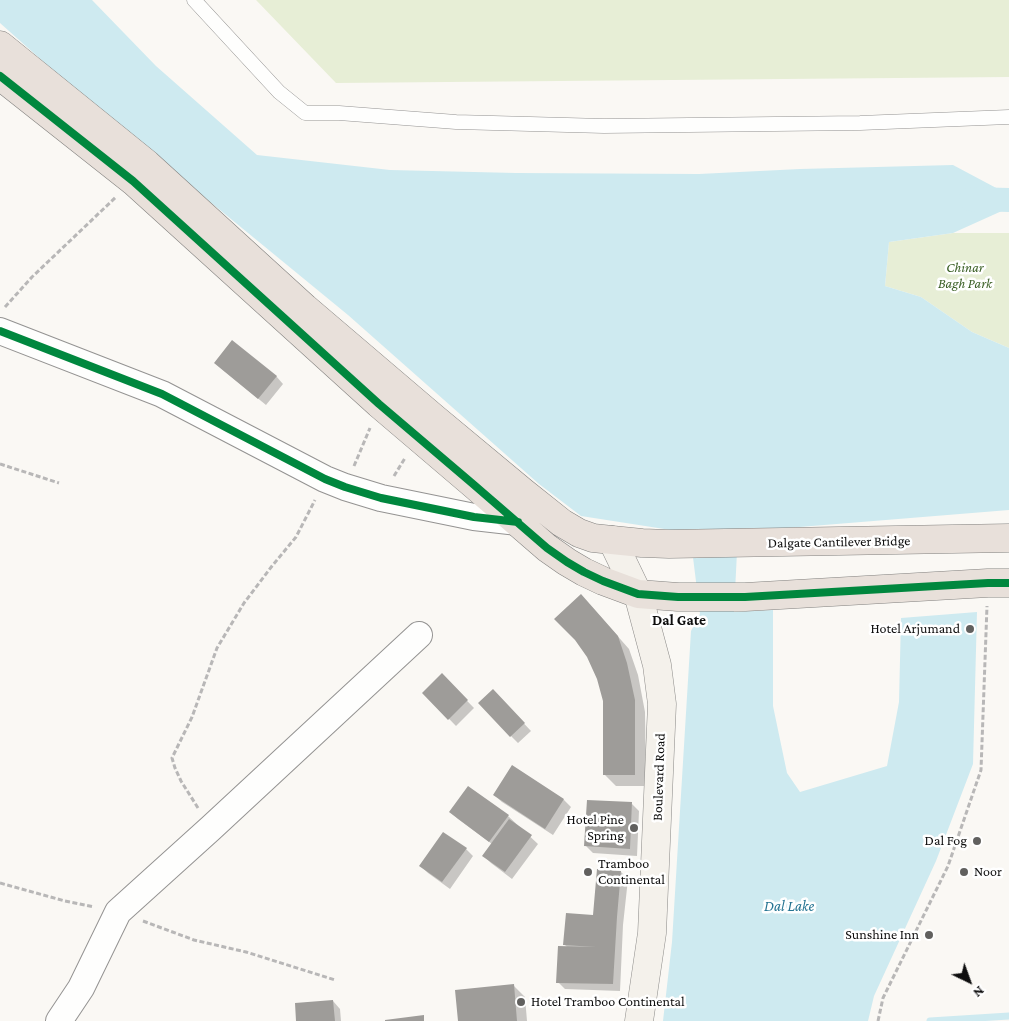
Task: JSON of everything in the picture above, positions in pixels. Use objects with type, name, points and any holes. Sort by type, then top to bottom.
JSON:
[{"type":"highway","name":"Dalgate Cantilever Bridge","points":[[0,45],[147,164],[305,308],[523,492],[579,533],[593,538],[669,544],[1009,538]]},
{"type":"highway","points":[[0,76],[133,181],[379,404],[547,548],[567,562],[603,581],[638,594],[745,597],[1009,583]]},
{"type":"main road","name":"Boulevard Road","points":[[612,540],[638,594],[658,665],[662,704],[652,933],[639,1021]]},
{"type":"street","points":[[0,321],[162,394],[335,483],[381,498],[474,517],[518,522]]},
{"type":"street","points":[[59,1021],[81,988],[118,912],[419,635]]},
{"type":"lane","points":[[194,0],[279,92],[305,112],[456,122],[604,126],[860,123],[1009,117]]},
{"type":"path","points":[[0,321],[32,277],[133,181]]},
{"type":"path","points":[[211,828],[181,781],[174,768],[172,758],[192,717],[217,648],[244,602],[296,537],[335,483],[379,404]]},
{"type":"path","points":[[381,498],[418,437]]},
{"type":"path","points":[[0,464],[59,483]]},
{"type":"path","points":[[878,1021],[882,998],[948,866],[981,770],[985,626]]},
{"type":"path","points":[[0,883],[65,901],[118,912],[194,940],[246,952],[335,980]]},
{"type":"green space","points":[[256,0],[1009,0],[1009,77],[336,83]]},
{"type":"green space","name":"Chinar Bagh Park","points":[[953,233],[1009,233],[1009,348],[972,332],[921,297],[885,286],[889,242]]},
{"type":"water","name":"Dal Lake","points":[[0,0],[92,0],[156,66],[257,155],[390,170],[516,173],[699,174],[953,165],[1000,190],[1004,210],[953,233],[889,242],[885,286],[921,297],[972,332],[1009,348],[1009,510],[738,532],[734,612],[773,610],[773,706],[787,773],[800,792],[887,766],[899,702],[901,618],[977,612],[973,764],[936,861],[874,996],[868,1021],[663,1021],[672,942],[691,631],[700,614],[690,533],[581,516],[539,484],[348,315],[92,105],[0,23]]},
{"type":"building","points":[[232,340],[277,376],[258,399],[214,363]]},
{"type":"building","points":[[581,594],[618,636],[627,663],[635,700],[635,775],[603,775],[603,701],[597,679],[587,657],[575,640],[554,619]]},
{"type":"building","points":[[442,673],[468,700],[448,720],[422,693]]},
{"type":"building","points":[[493,689],[525,723],[510,737],[478,703]]},
{"type":"building","points":[[512,765],[564,799],[545,829],[493,795]]},
{"type":"building","points":[[468,786],[509,815],[489,842],[449,812]]},
{"type":"building","points":[[587,800],[632,802],[630,849],[584,846]]},
{"type":"building","points":[[509,819],[532,835],[505,872],[482,856]]},
{"type":"building","points":[[443,832],[467,848],[442,882],[419,866]]},
{"type":"building","points":[[597,869],[621,871],[613,984],[556,983],[558,946],[596,947],[563,945],[566,913],[593,915]]},
{"type":"building","points":[[514,984],[517,1021],[458,1021],[455,990]]},
{"type":"building","points":[[333,1000],[335,1021],[296,1021],[295,1003]]},
{"type":"building","points":[[424,1015],[424,1021],[385,1021],[385,1020]]},
{"type":"waterway","points":[[971,199],[1009,200]]},
{"type":"waterway","points":[[930,1021],[1009,1016]]},
{"type":"cycle path","points":[[0,76],[133,181],[379,404],[547,548],[584,572],[638,594],[678,597],[745,597],[1009,583]]},
{"type":"cycle path","points":[[0,331],[162,394],[325,479],[345,487],[381,498],[474,517],[518,522]]},
{"type":"place","name":"Hotel Arjumand","points":[[970,629]]},
{"type":"place","name":"Hotel Pine Spring","points":[[634,828]]},
{"type":"place","name":"Dal Fog","points":[[977,841]]},
{"type":"place","name":"Tramboo Continental","points":[[588,872]]},
{"type":"place","name":"Noor","points":[[964,872]]},
{"type":"place","name":"Sunshine Inn","points":[[929,935]]},
{"type":"place","name":"Hotel Tramboo Continental","points":[[521,1002]]},
{"type":"district","name":"Dal Gate","points":[[679,620]]}]
